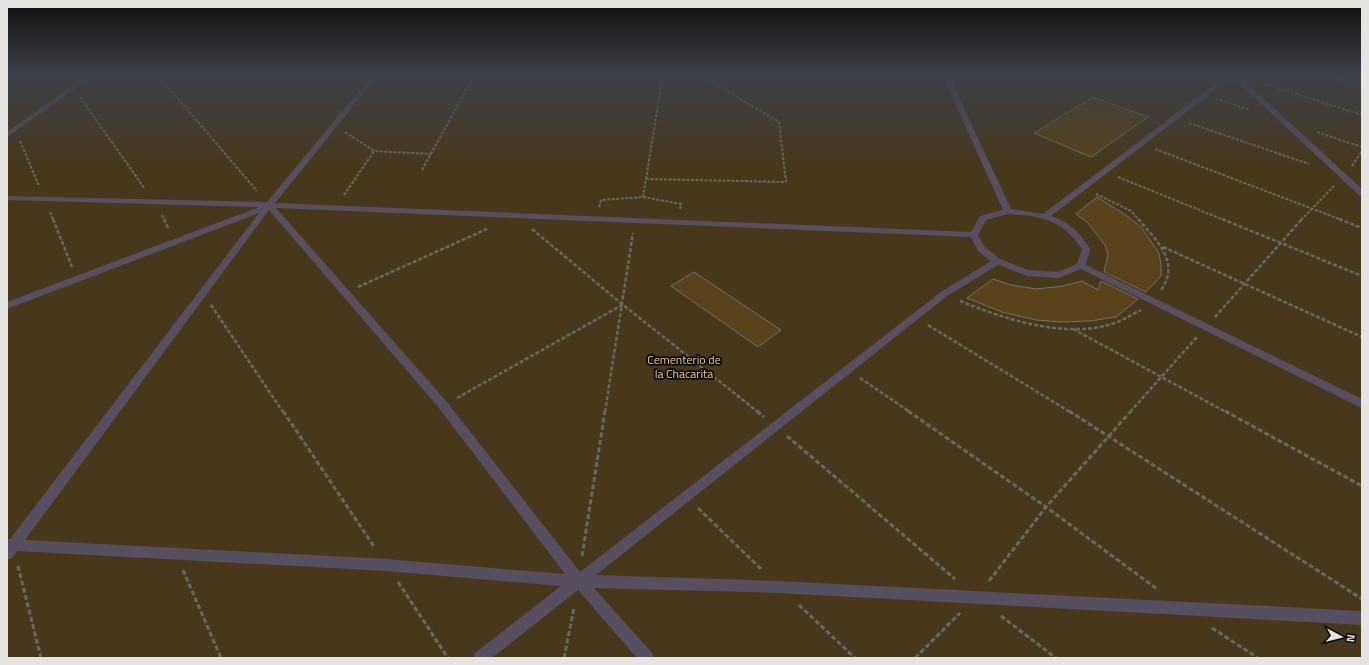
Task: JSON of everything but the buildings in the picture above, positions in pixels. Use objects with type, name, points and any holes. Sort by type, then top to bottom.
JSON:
[{"type":"lane","points":[[7,135],[50,105]]},
{"type":"lane","points":[[9,548],[269,206],[351,105]]},
{"type":"lane","points":[[959,105],[1008,211]]},
{"type":"lane","points":[[1046,216],[1191,105]]},
{"type":"lane","points":[[1266,105],[1362,193]]},
{"type":"lane","points":[[7,198],[335,208],[974,235]]},
{"type":"lane","points":[[7,306],[269,206]]},
{"type":"lane","points":[[269,206],[444,405],[578,581],[648,658]]},
{"type":"lane","points":[[974,235],[983,218],[1008,211],[1027,212],[1046,216],[1072,230],[1086,249],[1081,266]]},
{"type":"lane","points":[[974,235],[981,249],[996,261],[1027,273],[1059,275],[1081,266],[1362,404]]},
{"type":"lane","points":[[480,658],[914,317],[944,294],[996,261]]},
{"type":"lane","points":[[9,548],[176,553],[386,565],[578,581],[779,587],[1362,618]]},
{"type":"path","points":[[86,105],[155,202],[175,241]]},
{"type":"path","points":[[183,105],[269,206]]},
{"type":"path","points":[[422,170],[458,105]]},
{"type":"path","points":[[643,197],[658,105]]},
{"type":"path","points":[[646,179],[786,182],[779,122],[751,105]]},
{"type":"path","points":[[1331,105],[1362,115]]},
{"type":"path","points":[[1174,118],[1314,166]]},
{"type":"path","points":[[335,124],[374,151],[431,154]]},
{"type":"path","points":[[1140,143],[1362,228]]},
{"type":"path","points":[[335,208],[374,151]]},
{"type":"path","points":[[915,658],[976,597],[1046,507],[1280,243],[1344,176],[1362,152]]},
{"type":"path","points":[[1103,171],[1362,276]]},
{"type":"path","points":[[594,219],[601,200],[643,197],[680,204],[679,222]]},
{"type":"path","points":[[345,293],[515,216]]},
{"type":"path","points":[[564,658],[578,581],[635,220]]},
{"type":"path","points":[[1163,247],[1362,337]]},
{"type":"path","points":[[203,293],[448,658]]},
{"type":"path","points":[[444,405],[622,304]]},
{"type":"path","points":[[914,317],[1109,436],[1362,599]]},
{"type":"path","points":[[1072,328],[1362,486]]},
{"type":"path","points":[[848,369],[1046,507],[1158,590]]},
{"type":"path","points":[[9,548],[41,658]]},
{"type":"path","points":[[176,553],[221,658]]},
{"type":"path","points":[[1208,625],[1258,658]]},
{"type":"green space","name":"Cementerio de la Chacarita","points":[[7,105],[1362,105],[1362,658],[7,658]]}]
